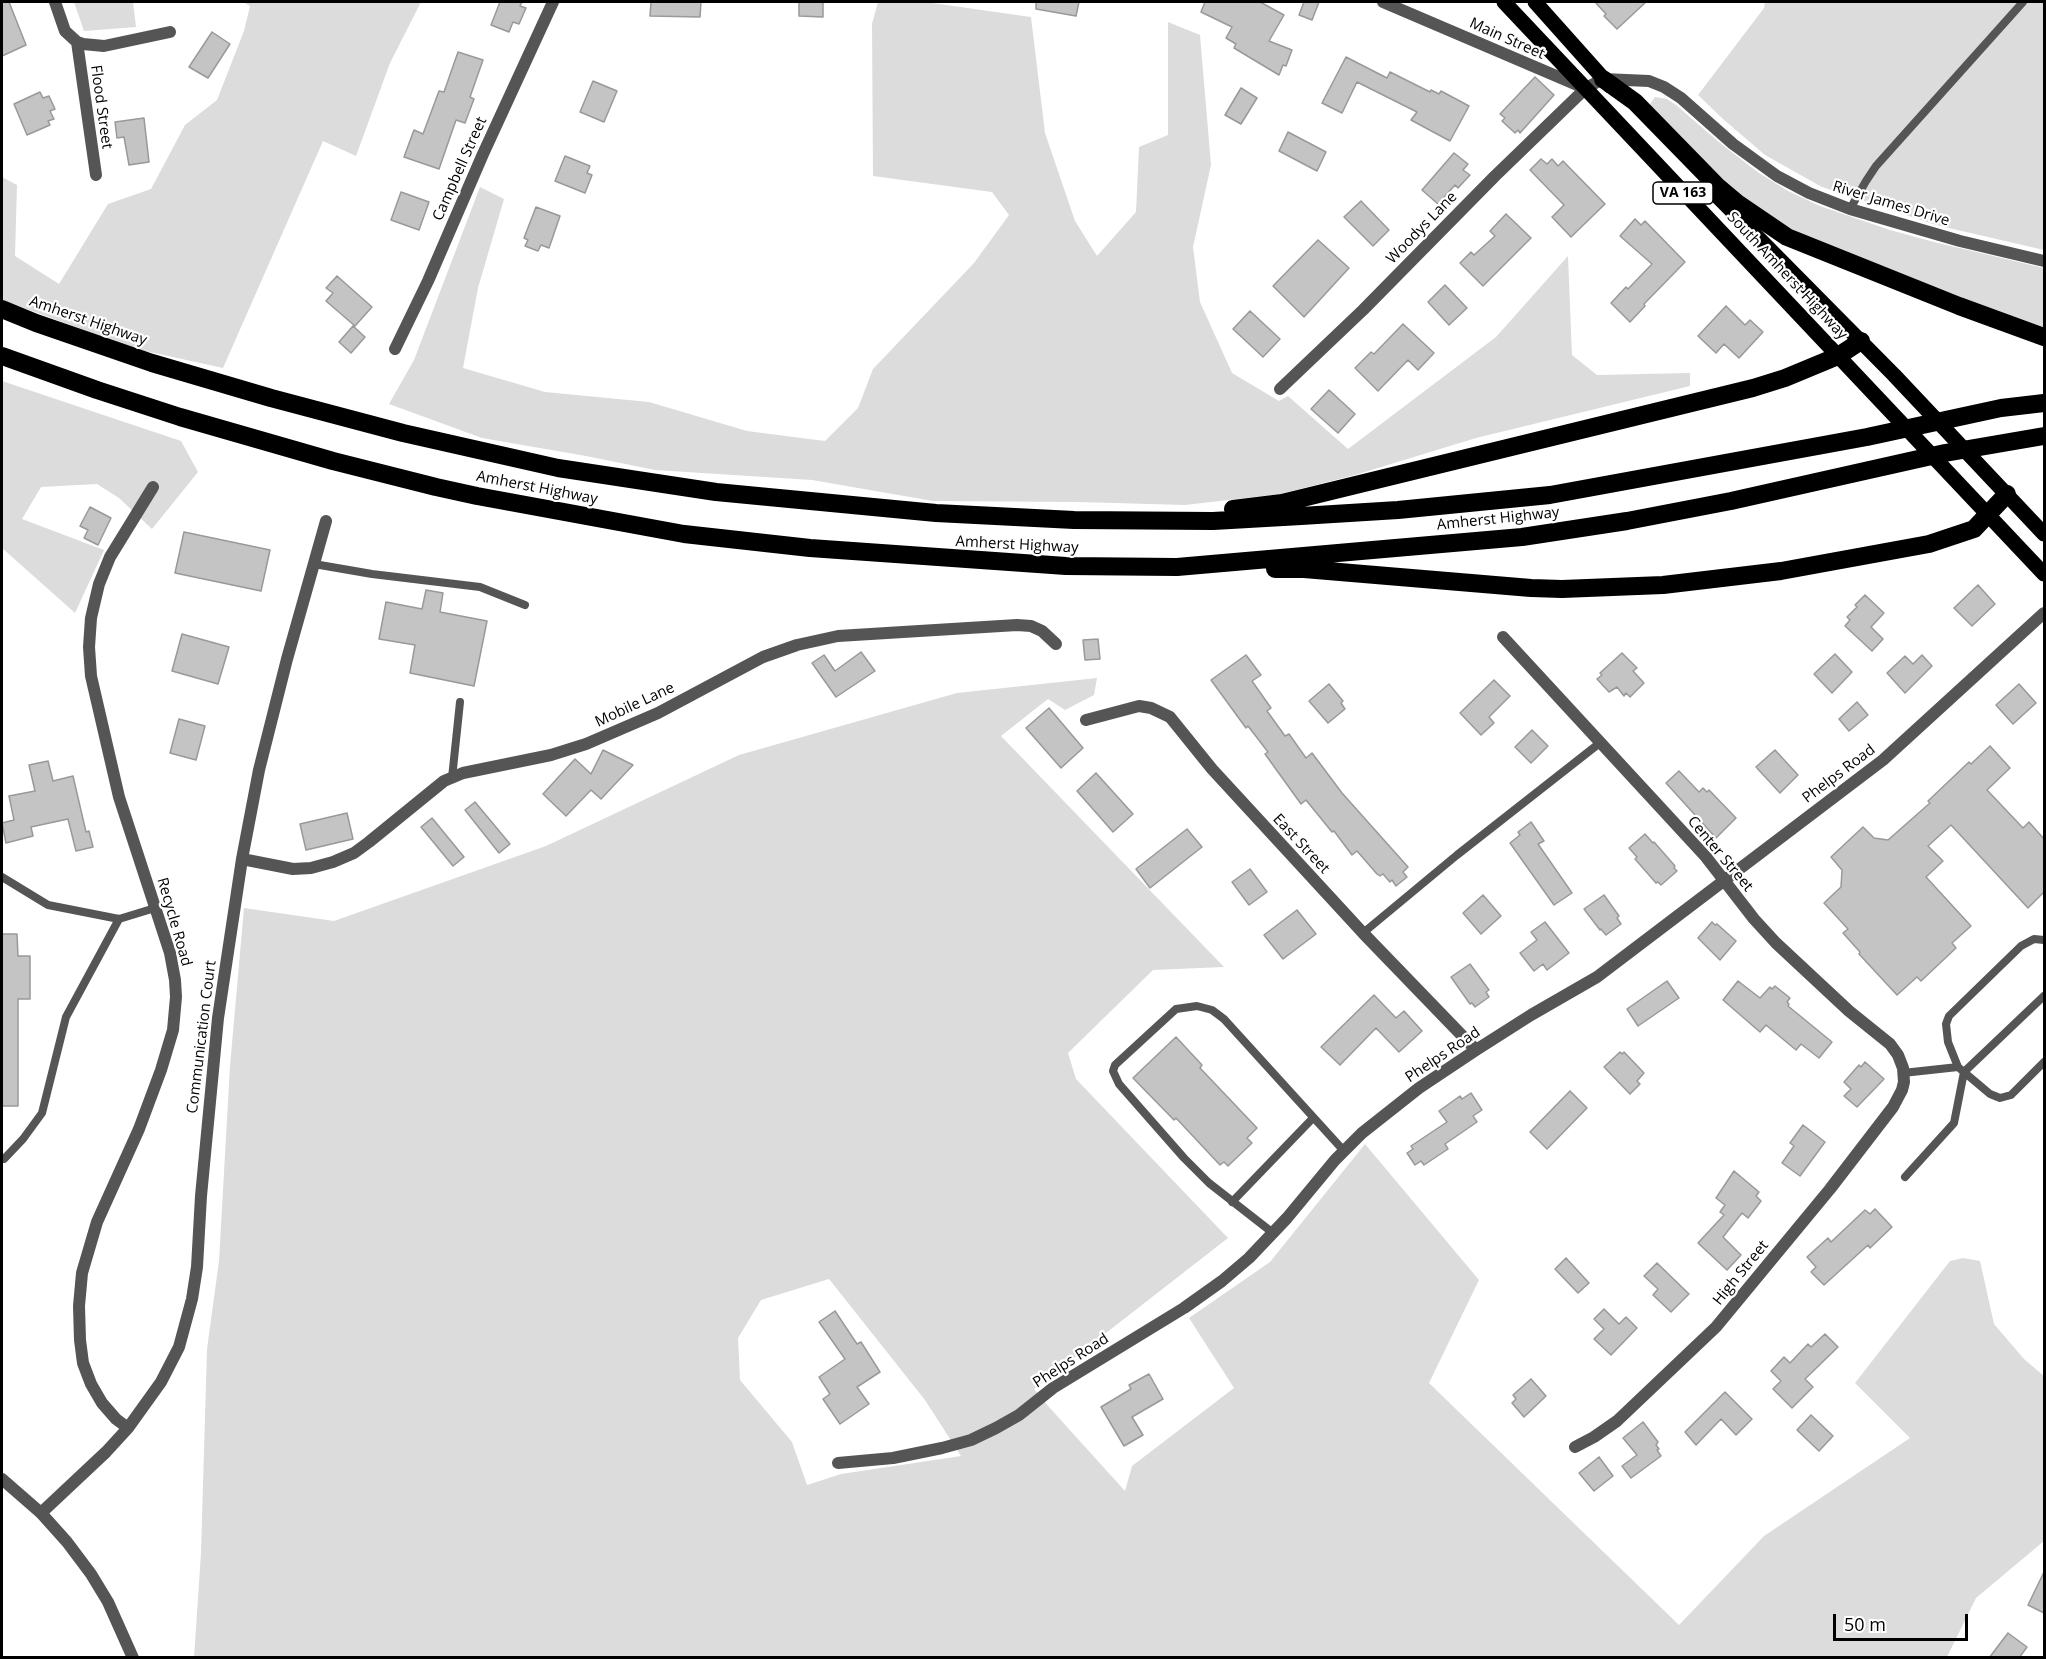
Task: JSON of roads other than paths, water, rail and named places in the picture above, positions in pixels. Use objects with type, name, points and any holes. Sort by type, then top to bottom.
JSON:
[{"type":"highway","points":[[1603,79],[1635,102],[1718,187],[1737,203],[1787,237],[1959,306],[2044,337]]},
{"type":"highway","name":"Amherst Highway","points":[[2,309],[152,363],[271,398],[402,433],[558,468],[716,492],[936,513],[1074,520],[1213,521],[1312,516],[1550,495],[1867,437],[2001,408],[2044,403]]},
{"type":"highway","points":[[1141,519],[1293,500],[1753,388],[1785,378],[1838,356],[1861,341]]},
{"type":"highway","name":"Amherst Highway","points":[[2,356],[180,417],[333,461],[436,487],[684,534],[810,548],[1066,566],[1177,567],[1522,537],[1731,501],[1945,453],[2044,436]]},
{"type":"highway","points":[[2,365],[100,399],[180,417]]},
{"type":"highway","points":[[1177,567],[1304,569],[1531,588],[1663,585],[1781,571],[1929,544],[1974,529],[2007,494]]},
{"type":"main road","name":"South Amherst Highway","points":[[1504,2],[2044,574]]},
{"type":"main road","name":"South Amherst Highway","points":[[1535,2],[1626,104],[1861,341],[2044,534]]},
{"type":"street","name":"Flood Street","points":[[55,2],[65,31],[77,42],[104,46],[170,32]]},
{"type":"street","name":"Campbell Street","points":[[395,350],[553,2]]},
{"type":"street","name":"Main Street","points":[[1383,2],[1586,88]]},
{"type":"street","name":"Flood Street","points":[[77,42],[96,175]]},
{"type":"street","points":[[1586,88],[1603,79]]},
{"type":"street","name":"River James Drive","points":[[1603,79],[1649,81],[1665,87],[1681,98],[1733,144],[1777,176],[1809,193],[1850,209],[1960,241],[2044,261]]},
{"type":"street","name":"Woodys Lane","points":[[1280,389],[1363,310],[1495,176],[1586,88]]},
{"type":"street","name":"Recycle Road","points":[[128,1428],[116,1419],[102,1403],[91,1384],[82,1355],[79,1306],[82,1273],[97,1222],[140,1129],[161,1070],[172,1030],[176,997],[170,953],[119,797],[91,675],[89,647],[91,618],[99,584],[110,557],[153,487]]},
{"type":"street","name":"Communication Court","points":[[41,1514],[128,1428],[160,1382],[179,1347],[192,1299],[197,1267],[202,1185],[220,999],[242,860],[259,770],[287,659],[327,521]]},
{"type":"street","name":"Phelps Road","points":[[838,1463],[893,1458],[942,1449],[971,1440],[1019,1415],[1053,1388],[1213,1288],[1249,1258],[1344,1150],[1362,1133],[1419,1088],[1476,1050],[1596,977],[1883,760],[2044,613]]},
{"type":"street","name":"Mobile Lane","points":[[242,860],[293,869],[311,868],[333,862],[354,853],[444,781],[463,773],[551,755],[586,744],[658,713],[763,657],[797,645],[838,636],[1017,625],[1031,626],[1042,631],[1056,644]]},
{"type":"street","name":"Center Street","points":[[1503,637],[1706,857],[1754,919],[1776,943],[1849,1011],[1890,1044],[1898,1055],[1904,1073]]},
{"type":"street","name":"East Street","points":[[1086,720],[1138,706],[1151,708],[1170,717],[1212,769],[1363,933],[1476,1050]]},
{"type":"street","name":"High Street","points":[[1575,1448],[1617,1421],[1716,1327],[1830,1189],[1893,1107],[1902,1090],[1904,1073]]},
{"type":"street","points":[[2,1479],[41,1514],[67,1542],[91,1574],[108,1602],[133,1658]]},
{"type":"lane","points":[[1850,209],[1876,166],[2023,2]]},
{"type":"lane","points":[[314,564],[372,574],[480,587],[525,605]]},
{"type":"lane","points":[[452,778],[460,702]]},
{"type":"lane","points":[[1363,933],[1456,855],[1601,742]]},
{"type":"lane","points":[[2,877],[48,905],[119,919],[155,908]]},
{"type":"lane","points":[[2,1158],[4,1159],[23,1139],[42,1113],[66,1017],[119,919]]},
{"type":"lane","points":[[2044,940],[2034,939],[2021,946],[1949,1016],[1946,1024],[1948,1042],[1961,1070],[1990,1094],[2000,1098],[2011,1095],[2044,1062]]},
{"type":"lane","points":[[1904,1073],[1961,1070],[2044,996]]},
{"type":"lane","points":[[1273,1233],[1232,1202],[1184,1158],[1119,1084],[1113,1071],[1115,1065],[1176,1009],[1191,1006],[1207,1008],[1224,1019],[1344,1150]]},
{"type":"lane","points":[[1905,1177],[1954,1123],[1961,1070]]},
{"type":"lane","points":[[1232,1202],[1313,1118]]}]
